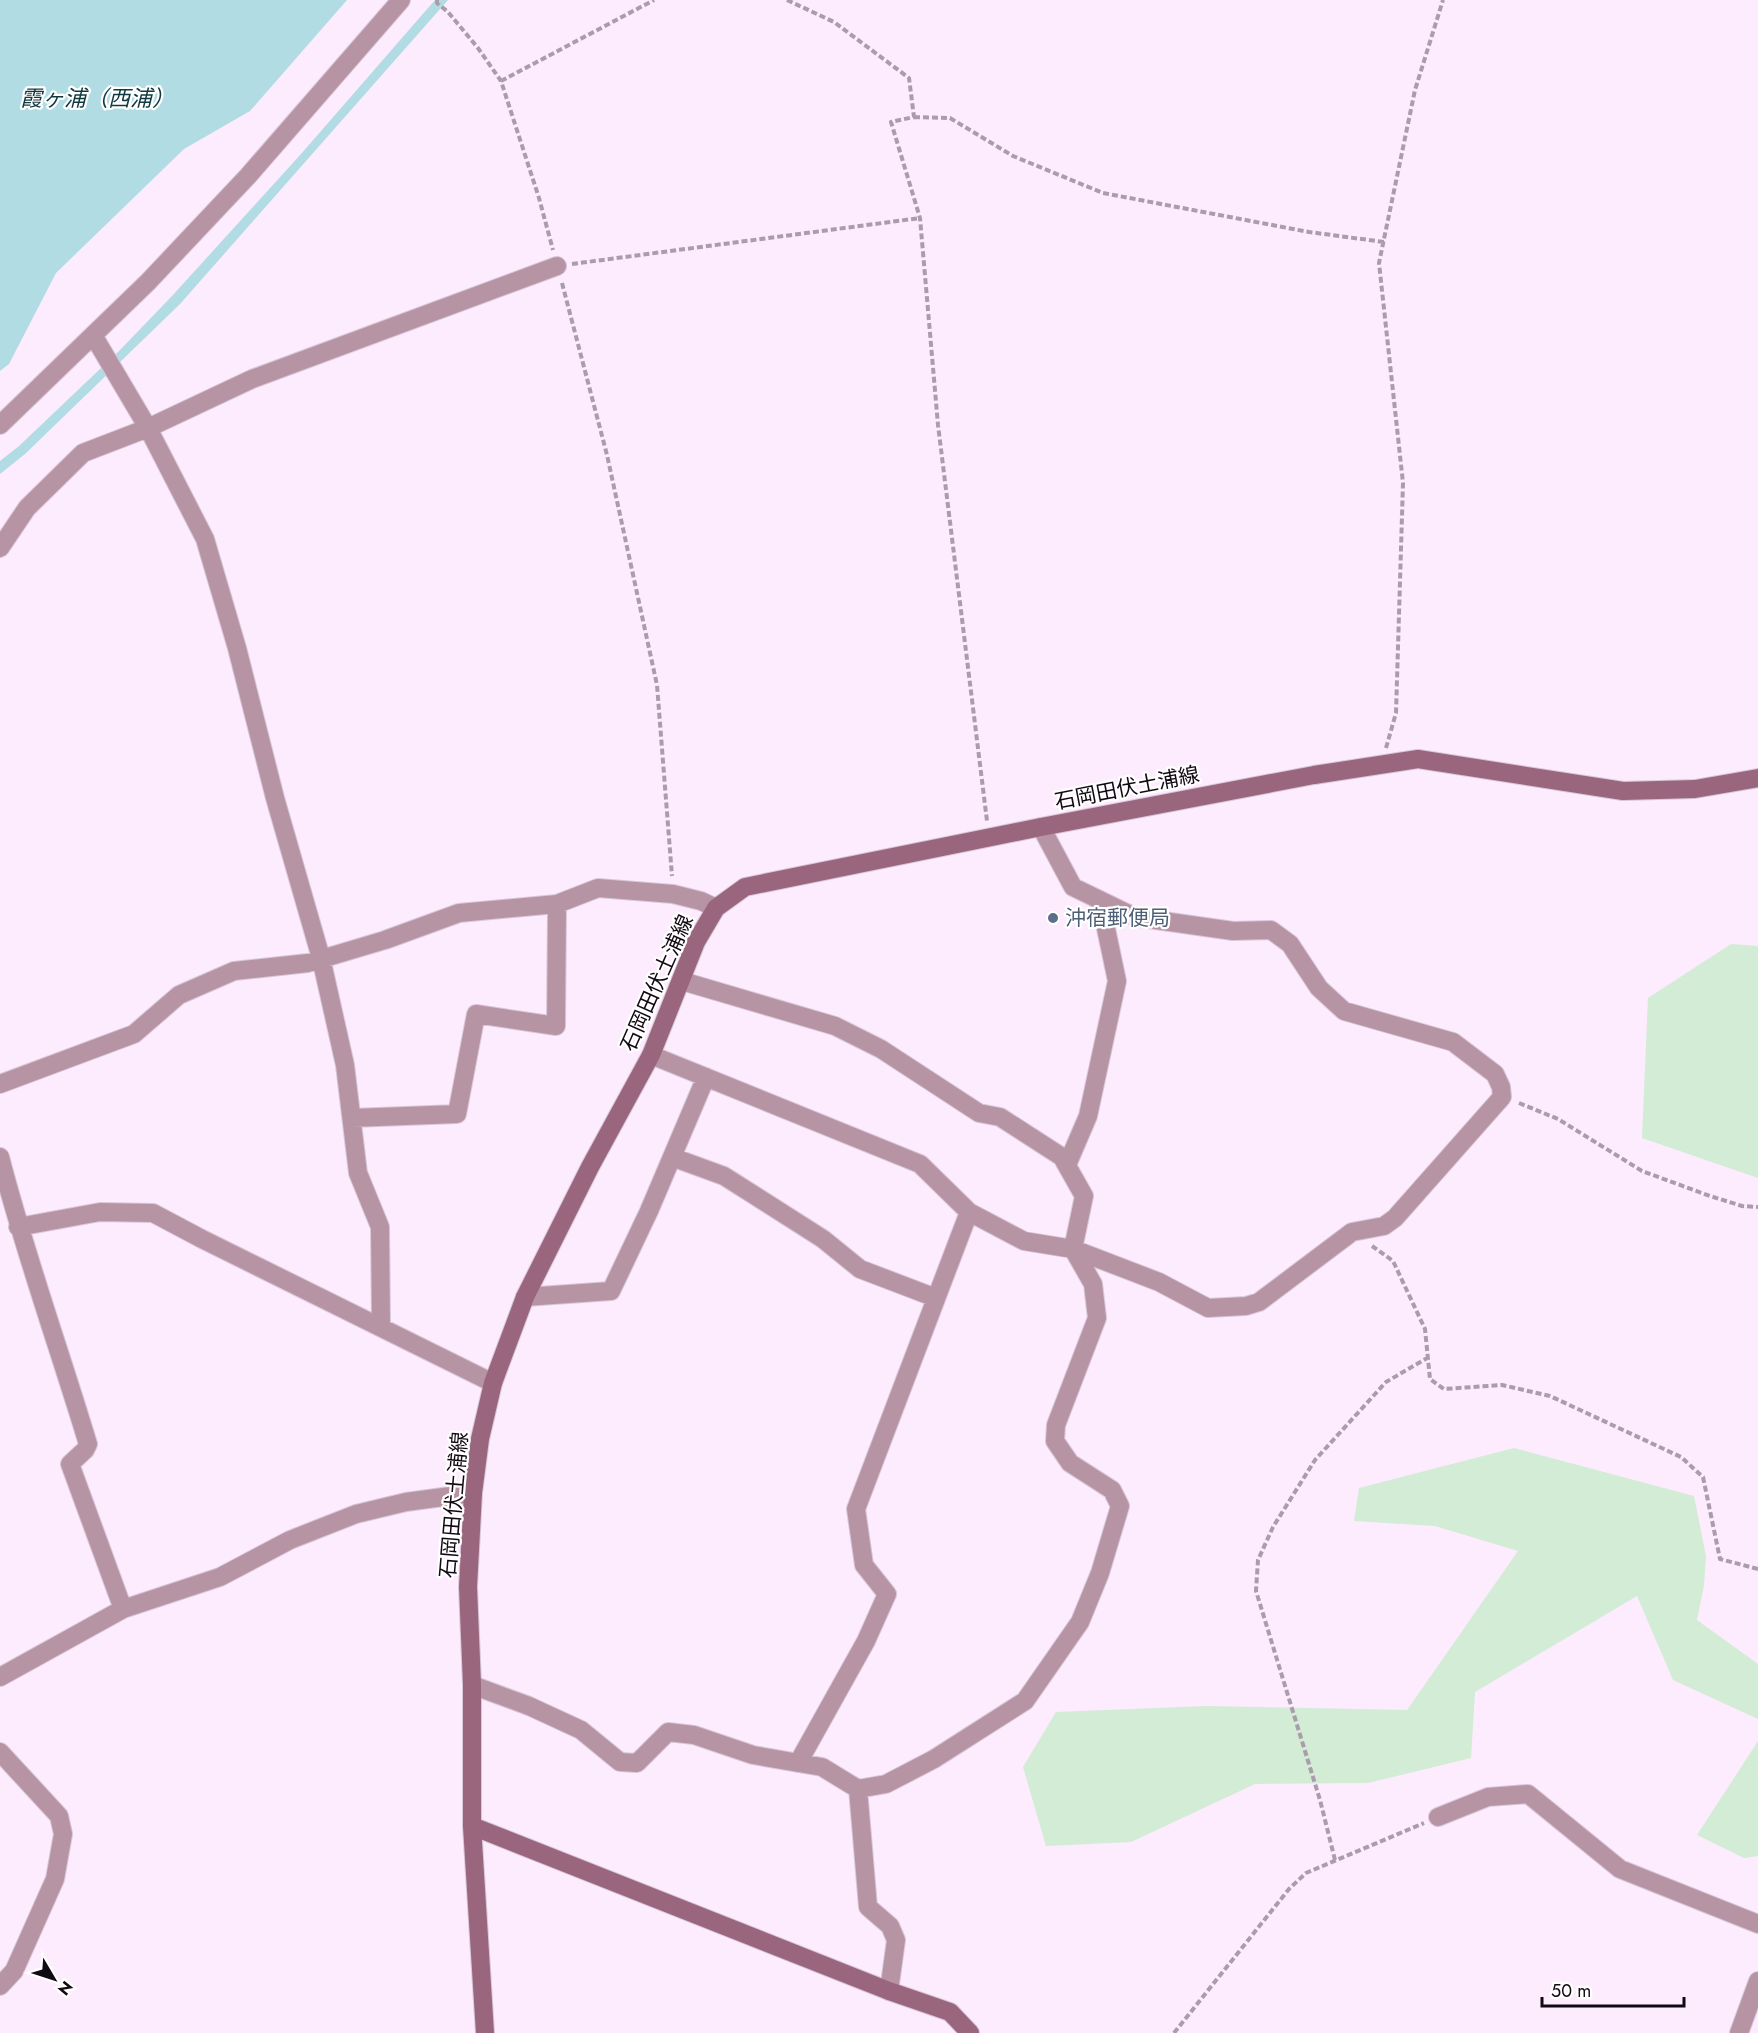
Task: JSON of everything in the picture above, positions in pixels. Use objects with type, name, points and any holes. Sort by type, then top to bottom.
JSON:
[{"type":"main road","name":"石岡田伏土浦線","points":[[485,2033],[472,1826],[472,1685],[468,1587],[473,1493],[480,1439],[493,1383],[525,1297],[590,1167],[651,1055],[696,942],[716,908],[745,887],[1314,775],[1418,759],[1623,791],[1695,789],[1758,778]]},
{"type":"main road","points":[[472,1826],[950,2012],[970,2033]]},
{"type":"street","points":[[0,425],[148,282],[248,176],[401,0]]},
{"type":"street","points":[[0,548],[27,508],[83,453],[148,428],[252,378],[557,266]]},
{"type":"street","points":[[93,335],[148,428],[206,539],[237,648],[275,798],[321,958],[345,1065],[358,1173],[380,1227],[381,1326]]},
{"type":"street","points":[[651,1055],[920,1164],[969,1212],[1024,1241],[1073,1249],[1159,1282],[1208,1308],[1246,1306],[1259,1302],[1352,1232],[1384,1226],[1395,1218],[1502,1097],[1501,1087],[1495,1074],[1453,1042],[1344,1011],[1319,988],[1290,945],[1271,930],[1233,931],[1135,917],[1074,887],[1041,827]]},
{"type":"street","points":[[0,1084],[134,1034],[179,995],[234,971],[308,963],[385,940],[459,914],[557,904],[597,888],[673,894],[702,901],[716,908]]},
{"type":"street","points":[[1067,1165],[1088,1116],[1117,981],[1100,900]]},
{"type":"street","points":[[352,1118],[457,1114],[476,1014],[555,1026],[557,904]]},
{"type":"street","points":[[472,1685],[529,1706],[581,1730],[620,1762],[637,1762],[668,1732],[694,1735],[753,1755],[822,1767],[858,1789],[886,1784],[933,1759],[1025,1701],[1080,1622],[1100,1573],[1120,1506],[1112,1490],[1070,1463],[1054,1441],[1056,1425],[1097,1318],[1093,1284],[1073,1249],[1084,1196],[1062,1156],[1000,1117],[979,1113],[881,1050],[835,1026],[682,981]]},
{"type":"street","points":[[525,1297],[611,1291],[706,1077]]},
{"type":"street","points":[[0,1157],[18,1227],[31,1260],[88,1444],[70,1464],[123,1609]]},
{"type":"street","points":[[672,1157],[724,1176],[823,1239],[860,1269],[936,1298]]},
{"type":"street","points":[[18,1227],[99,1212],[153,1213],[493,1383]]},
{"type":"street","points":[[798,1763],[866,1641],[887,1594],[864,1565],[855,1509],[969,1212]]},
{"type":"street","points":[[0,1677],[123,1609],[220,1577],[290,1540],[356,1514],[406,1502],[473,1493]]},
{"type":"street","points":[[0,1752],[59,1816],[63,1834],[55,1880],[14,1971],[0,1986]]},
{"type":"street","points":[[858,1789],[868,1907],[890,1926],[896,1940],[889,1990]]},
{"type":"street","points":[[1438,1817],[1488,1797],[1528,1794],[1620,1869],[1758,1924]]},
{"type":"street","points":[[1739,2033],[1758,1981]]},
{"type":"path","points":[[437,0],[437,3],[448,12],[478,48],[501,81],[539,198],[607,454],[657,685],[673,894]]},
{"type":"path","points":[[501,81],[654,0]]},
{"type":"path","points":[[787,0],[834,22],[909,78],[914,117]]},
{"type":"path","points":[[1381,765],[1396,713],[1403,483],[1379,263],[1415,90],[1443,0]]},
{"type":"path","points":[[989,838],[938,425],[920,218],[891,122],[914,117],[950,118],[1013,156],[1102,193],[1309,232],[1384,242]]},
{"type":"path","points":[[557,266],[920,218]]},
{"type":"path","points":[[1502,1097],[1558,1119],[1642,1171],[1742,1206],[1758,1207]]},
{"type":"path","points":[[1352,1232],[1393,1261],[1425,1329],[1430,1379],[1444,1389],[1502,1385],[1550,1396],[1681,1457],[1703,1477],[1720,1558],[1758,1569]]},
{"type":"path","points":[[1335,1860],[1320,1800],[1256,1591],[1258,1560],[1273,1527],[1316,1460],[1386,1382],[1429,1357]]},
{"type":"path","points":[[1174,2033],[1289,1889],[1306,1873],[1438,1817]]},
{"type":"shaded area","points":[[1731,944],[1758,946],[1758,1178],[1642,1138],[1648,998]]},
{"type":"shaded area","points":[[1514,1448],[1694,1496],[1706,1556],[1704,1585],[1697,1620],[1758,1664],[1758,1719],[1673,1680],[1637,1596],[1475,1692],[1471,1758],[1368,1783],[1255,1784],[1131,1842],[1046,1846],[1023,1767],[1056,1712],[1207,1706],[1407,1710],[1518,1551],[1435,1526],[1354,1521],[1359,1488]]},
{"type":"shaded area","points":[[1758,1741],[1758,1856],[1744,1858],[1697,1835]]},
{"type":"water","name":"霞ヶ浦（西浦）","points":[[0,0],[347,0],[250,111],[184,149],[56,273],[9,364],[0,371]]},
{"type":"water","points":[[435,0],[448,0],[180,304],[25,454],[0,474],[0,461],[19,446],[120,350],[172,296],[301,154]]},
{"type":"place","name":"沖宿郵便局","points":[[1053,918]]}]
